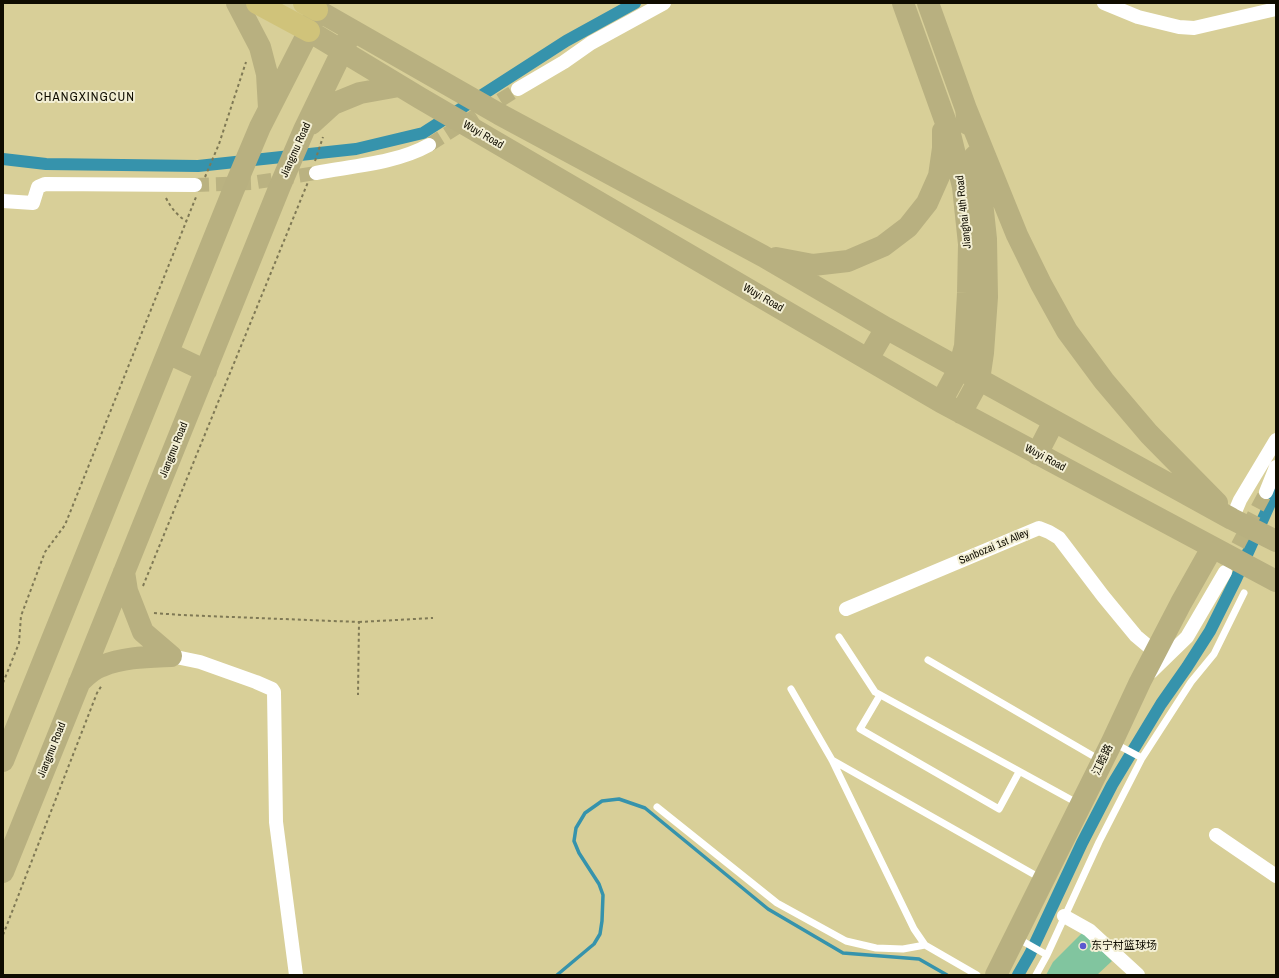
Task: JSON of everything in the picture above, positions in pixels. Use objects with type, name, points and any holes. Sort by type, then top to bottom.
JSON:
[{"type":"highway","name":"Wuyi Road","points":[[257,3],[309,31]]},
{"type":"main road","points":[[237,3],[260,47],[267,74],[269,108]]},
{"type":"main road","name":"Jianghai 4th Road","points":[[903,3],[950,134],[963,187],[969,244],[978,295],[983,353],[979,380]]},
{"type":"main road","name":"Jianghai 4th Road","points":[[928,3],[966,109],[980,183],[986,239],[978,295],[959,369],[941,402]]},
{"type":"main road","points":[[3,761],[233,191],[269,108],[309,31],[311,7],[499,114],[763,256],[959,369],[1276,541]]},
{"type":"main road","name":"Wuyi Road","points":[[309,31],[341,52],[941,402],[1037,454],[1219,557],[1271,578]]},
{"type":"main road","name":"Jiangmu Road","points":[[3,872],[280,186],[314,132],[341,52],[352,31]]},
{"type":"main road","points":[[314,132],[333,104],[360,93],[399,86]]},
{"type":"main road","points":[[966,109],[1017,235],[1041,284],[1068,331],[1104,381],[1149,434],[1233,519]]},
{"type":"main road","points":[[763,256],[813,265],[848,261],[883,246],[908,227],[927,203],[938,176],[943,148],[942,110]]},
{"type":"main road","points":[[868,359],[886,328]]},
{"type":"main road","points":[[168,353],[206,371]]},
{"type":"main road","points":[[960,412],[979,380]]},
{"type":"main road","points":[[1037,454],[1054,421]]},
{"type":"main road","name":"江睦路","points":[[996,975],[1016,938],[1140,682],[1181,603],[1219,557]]},
{"type":"main road","points":[[124,572],[127,591],[143,632],[171,656]]},
{"type":"main road","points":[[79,684],[89,673],[101,666],[134,658],[171,656]]},
{"type":"street","points":[[518,89],[564,62],[591,43],[664,3]]},
{"type":"street","points":[[1104,3],[1138,17],[1179,27],[1194,28],[1276,9]]},
{"type":"street","points":[[313,172],[378,162],[416,152],[429,145]]},
{"type":"street","points":[[3,201],[32,204],[38,187],[45,184],[162,185],[198,188]]},
{"type":"street","points":[[1233,519],[1240,500],[1276,440]]},
{"type":"street","points":[[1266,492],[1276,467]]},
{"type":"street","name":"Sanbozai 1st Alley","points":[[846,609],[1039,528],[1059,538],[1113,609],[1136,636],[1155,652]]},
{"type":"street","points":[[1140,682],[1187,637],[1219,557]]},
{"type":"street","points":[[171,656],[207,664],[261,684],[272,689],[274,692],[276,822],[296,975]]},
{"type":"street","points":[[1216,835],[1276,876]]},
{"type":"street","points":[[1064,916],[1089,930],[1138,975]]},
{"type":"lane","points":[[1036,975],[1099,842],[1142,758],[1191,682],[1214,654],[1244,593]]},
{"type":"lane","points":[[839,637],[875,692],[1080,805]]},
{"type":"lane","points":[[928,660],[1102,761]]},
{"type":"lane","points":[[791,689],[832,760],[914,929],[925,946],[977,975]]},
{"type":"lane","points":[[880,695],[860,729],[999,809],[1018,772]]},
{"type":"lane","points":[[1112,742],[1142,758]]},
{"type":"lane","points":[[832,760],[1044,880]]},
{"type":"lane","points":[[657,807],[777,904],[846,941],[876,948],[903,949],[925,946]]},
{"type":"lane","points":[[1016,938],[1046,954]]},
{"type":"path","points":[[3,683],[19,643],[21,616],[45,552],[65,525],[198,188],[219,144],[254,37]]},
{"type":"path","points":[[141,590],[313,172],[314,132]]},
{"type":"path","points":[[162,185],[170,205],[179,216],[186,221]]},
{"type":"path","points":[[135,611],[181,615],[358,622],[433,618]]},
{"type":"path","points":[[358,622],[358,694]]},
{"type":"path","points":[[3,935],[97,693],[106,680]]},
{"type":"green space","name":"东宁村篮球场","points":[[1083,932],[1112,961],[1097,975],[1046,975],[1053,962]]},
{"type":"waterway","points":[[3,159],[46,164],[198,166],[356,149],[423,133],[566,41],[635,3]]},
{"type":"waterway","points":[[1018,975],[1030,954],[1082,843],[1112,785],[1161,704],[1210,631],[1236,579],[1276,490]]},
{"type":"waterway","points":[[557,975],[594,944],[600,934],[602,921],[603,895],[599,884],[579,853],[574,841],[576,828],[585,813],[602,801],[619,799],[645,808],[768,909],[843,953],[919,959],[947,975]]},
{"type":"tunnel","points":[[429,145],[518,89]]},
{"type":"tunnel","points":[[195,185],[251,183],[316,173]]},
{"type":"tunnel","points":[[1228,564],[1266,492]]},
{"type":"place","name":"东宁村篮球场","points":[[1083,946]]},
{"type":"district","name":"CHANGXINGCUN","points":[[85,98]]}]
